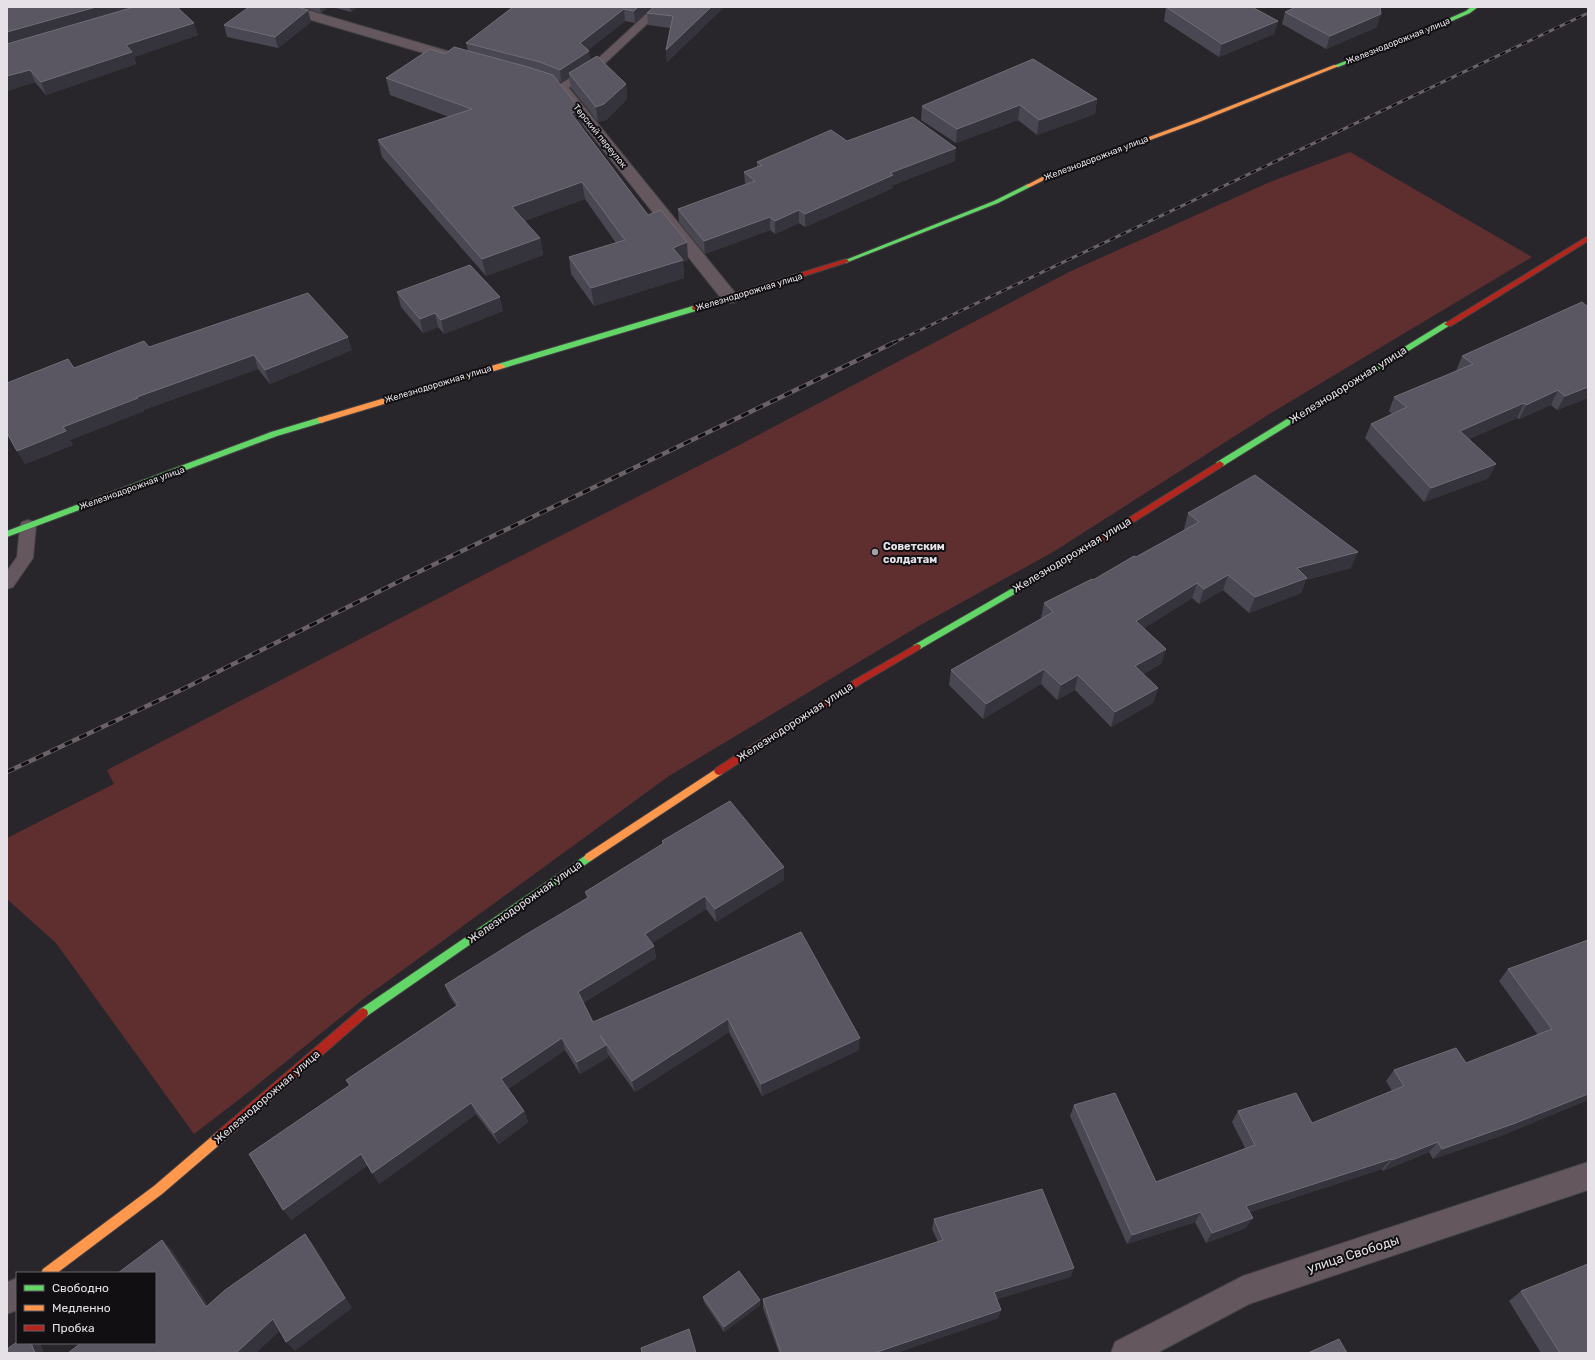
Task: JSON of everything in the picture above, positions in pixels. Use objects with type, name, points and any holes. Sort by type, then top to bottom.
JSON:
[{"type":"street","points":[[282,7],[470,62]]},
{"type":"street","name":"Железнодорожная улица","points":[[7,534],[274,434],[839,264],[936,227],[996,202],[1050,175],[1197,121],[1416,35],[1468,12],[1475,7]]},
{"type":"street","name":"Терский переулок","points":[[554,85],[730,298]]},
{"type":"street","name":"Железнодорожная улица","points":[[48,1272],[158,1190],[367,1010],[654,813],[859,681],[1087,548],[1328,397],[1588,238]]},
{"type":"street","name":"улица Свободы","points":[[1126,1353],[1243,1291],[1588,1176]]},
{"type":"street","points":[[7,1299],[16,1294]]},
{"type":"lane","points":[[554,85],[594,68],[660,7]]},
{"type":"lane","points":[[7,583],[25,558],[28,526]]},
{"type":"shaded area","points":[[1350,152],[1532,257],[1271,413],[1053,552],[917,627],[669,776],[367,996],[194,1134],[56,943],[7,899],[7,838],[114,784],[107,770],[499,567],[726,452],[1069,272],[1270,182]]},
{"type":"building","points":[[7,7],[96,7],[7,32]]},
{"type":"building","points":[[134,7],[177,7],[194,23],[126,45],[132,52],[41,82],[30,70],[7,76],[7,44]]},
{"type":"building","points":[[249,7],[297,7],[308,10],[275,37],[224,25]]},
{"type":"building","points":[[513,7],[638,7],[634,11],[624,9],[580,43],[589,51],[560,70],[540,62],[466,43]]},
{"type":"building","points":[[654,7],[711,7],[666,50],[673,16],[647,13]]},
{"type":"building","points":[[1166,7],[1252,7],[1278,21],[1222,44]]},
{"type":"building","points":[[1296,7],[1380,7],[1381,14],[1330,36],[1285,12]]},
{"type":"building","points":[[454,47],[553,75],[581,110],[571,113],[648,215],[661,210],[687,242],[673,248],[683,260],[591,288],[569,257],[625,240],[582,182],[512,207],[540,238],[482,259],[378,140],[472,109],[386,78],[430,49],[445,54]]},
{"type":"building","points":[[597,56],[626,84],[604,104],[596,107],[569,73]]},
{"type":"building","points":[[1033,59],[1097,99],[1039,120],[1020,105],[957,129],[922,106]]},
{"type":"building","points":[[913,117],[956,148],[890,173],[893,175],[805,214],[799,210],[775,221],[770,217],[704,241],[678,209],[755,181],[744,172],[762,165],[757,162],[831,130],[847,141]]},
{"type":"building","points":[[470,265],[500,297],[441,320],[435,313],[420,319],[397,292]]},
{"type":"building","points":[[308,293],[348,337],[265,370],[254,355],[137,397],[138,398],[63,427],[66,431],[17,451],[7,433],[7,383],[68,359],[74,368],[144,341],[149,347]]},
{"type":"building","points":[[1582,302],[1588,307],[1588,387],[1565,396],[1558,390],[1526,405],[1524,403],[1460,431],[1496,464],[1431,488],[1371,424],[1407,407],[1394,397],[1473,364],[1462,356]]},
{"type":"building","points":[[1255,475],[1358,552],[1297,568],[1307,578],[1255,597],[1228,575],[1204,589],[1197,583],[1136,621],[1166,649],[1135,666],[1158,688],[1115,712],[1078,675],[1061,685],[1044,669],[986,704],[951,670],[1053,612],[1044,603],[1092,579],[1093,580],[1134,556],[1136,557],[1199,522],[1188,513]]},
{"type":"building","points":[[730,801],[784,867],[715,909],[705,896],[645,934],[654,946],[578,992],[593,1022],[801,932],[860,1038],[761,1084],[728,1019],[632,1081],[600,1035],[606,1045],[577,1062],[562,1038],[501,1079],[524,1111],[494,1133],[471,1103],[372,1173],[361,1154],[283,1210],[249,1154],[350,1085],[346,1080],[458,1005],[445,985],[589,897],[585,892],[664,843],[662,841]]},
{"type":"building","points":[[1588,940],[1588,1094],[1513,1124],[1442,1149],[1438,1142],[1392,1160],[1391,1159],[1246,1206],[1253,1218],[1212,1233],[1201,1212],[1132,1235],[1074,1105],[1115,1093],[1156,1182],[1255,1145],[1238,1111],[1296,1093],[1312,1123],[1404,1086],[1394,1070],[1456,1048],[1466,1063],[1552,1029],[1508,969]]},
{"type":"building","points":[[1042,1189],[1074,1268],[994,1292],[1001,1310],[874,1353],[781,1353],[763,1299],[943,1240],[934,1219]]},
{"type":"building","points":[[305,1234],[345,1298],[286,1342],[273,1319],[236,1353],[68,1353],[80,1344],[156,1344],[156,1272],[119,1272],[162,1240],[206,1307],[225,1290]]},
{"type":"building","points":[[1588,1264],[1588,1353],[1560,1353],[1521,1291]]},
{"type":"building","points":[[739,1271],[760,1300],[724,1327],[703,1297]]},
{"type":"building","points":[[689,1329],[696,1353],[642,1353],[641,1348]]},
{"type":"building","points":[[1339,1339],[1347,1353],[1308,1353]]},
{"type":"building","points":[[16,1343],[16,1344],[31,1344],[35,1353],[7,1353],[7,1349]]},
{"type":"railway","points":[[893,343],[1588,13]]},
{"type":"railway","points":[[7,772],[183,689],[406,578],[895,342]]},
{"type":"traffic: fast","points":[[1336,66],[1416,35],[1468,12],[1475,7]]},
{"type":"traffic: fast","points":[[846,261],[996,202],[1028,186]]},
{"type":"traffic: fast","points":[[501,366],[696,308]]},
{"type":"traffic: fast","points":[[1220,464],[1448,324]]},
{"type":"traffic: fast","points":[[7,534],[274,434],[321,420]]},
{"type":"traffic: fast","points":[[917,647],[1072,557]]},
{"type":"traffic: fast","points":[[363,1013],[589,857]]},
{"type":"traffic: slow","points":[[1028,186],[1050,175],[1197,121],[1336,66]]},
{"type":"traffic: slow","points":[[321,420],[501,366]]},
{"type":"traffic: slow","points":[[589,857],[719,771]]},
{"type":"traffic: slow","points":[[48,1272],[158,1190],[221,1136]]},
{"type":"traffic: jam","points":[[1448,324],[1588,238]]},
{"type":"traffic: jam","points":[[696,308],[846,261]]},
{"type":"traffic: jam","points":[[1072,557],[1220,464]]},
{"type":"traffic: jam","points":[[719,771],[859,681],[917,647]]},
{"type":"traffic: jam","points":[[221,1136],[363,1013]]},
{"type":"place","name":"Советским солдатам","points":[[875,552]]}]
